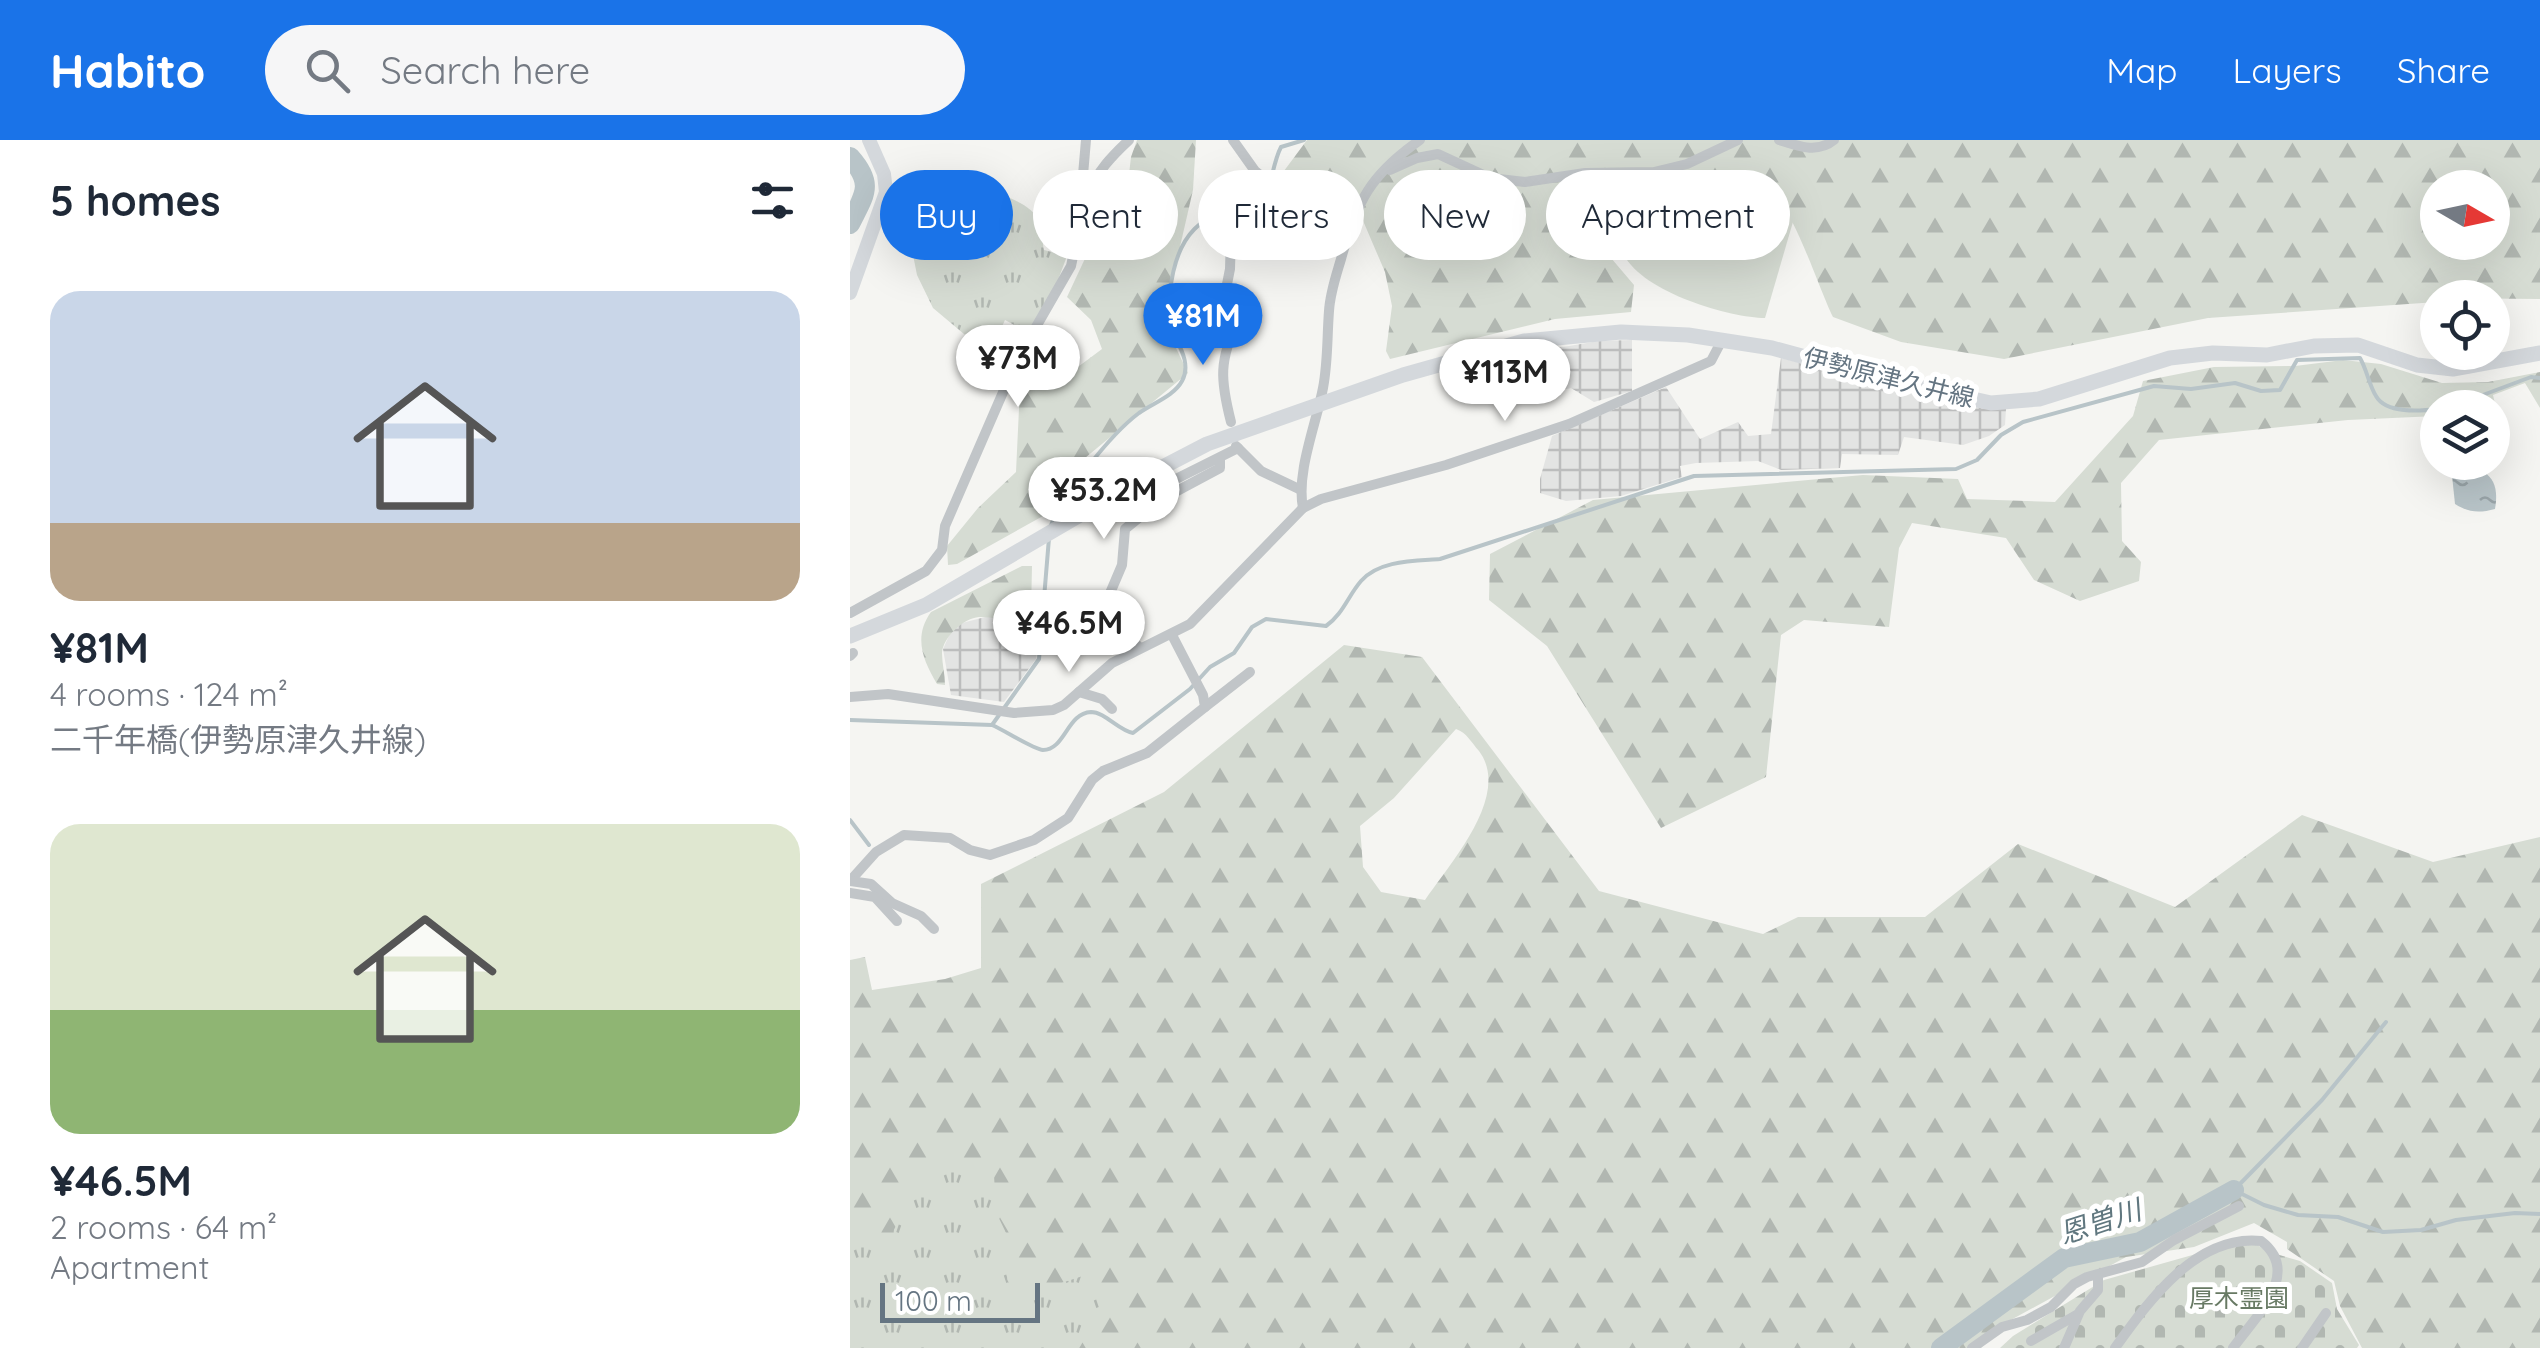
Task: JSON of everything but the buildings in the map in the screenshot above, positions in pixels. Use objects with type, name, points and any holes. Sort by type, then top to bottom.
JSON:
[{"type":"main road","name":"伊勢原津久井線","points":[[850,636],[926,605],[1158,470],[1318,404],[1462,356],[1524,341],[1621,332],[1722,340],[1772,348],[1917,387],[1991,402],[2039,399],[2170,358],[2212,353],[2267,355],[2314,346],[2358,346],[2417,365],[2453,369],[2540,353]]},
{"type":"street","points":[[850,293],[886,192],[884,174],[869,140]]},
{"type":"street","points":[[1083,170],[1086,140]]},
{"type":"street","points":[[1102,170],[1130,140]]},
{"type":"street","points":[[1233,140],[1254,171],[1281,192],[1275,220],[1258,227],[1238,226],[1231,234],[1224,300],[1243,321],[1229,340],[1221,382],[1236,437],[1261,471],[1299,489]]},
{"type":"street","points":[[1302,508],[1299,489],[1328,348],[1328,312],[1361,197],[1378,176],[1420,140]]},
{"type":"street","points":[[1378,176],[1416,158],[1438,154],[1490,178],[1525,182],[1585,173],[1654,172],[1686,164],[1738,140]]},
{"type":"street","points":[[1779,140],[1812,149],[1834,140]]},
{"type":"street","points":[[850,614],[936,562],[946,526],[1016,360],[1065,279],[1071,260]]},
{"type":"street","points":[[850,697],[888,694],[1035,714],[1053,710],[1112,663],[1190,624],[1302,508],[1320,499],[1568,424],[1711,361],[1722,340]]},
{"type":"street","points":[[1158,470],[1167,481],[1172,481],[1220,460],[1236,437]]},
{"type":"street","points":[[1139,647],[1114,622],[1106,605],[1122,565],[1125,528],[1162,499],[1220,468],[1220,460]]},
{"type":"street","points":[[1172,635],[1203,695],[1205,708]]},
{"type":"street","points":[[850,881],[876,852],[904,835],[950,838],[970,850],[990,855],[1034,840],[1068,818],[1092,780],[1147,754],[1250,672]]},
{"type":"street","points":[[1080,692],[1102,700],[1112,709]]},
{"type":"street","points":[[850,881],[870,884],[892,903],[921,916],[934,929]]},
{"type":"street","points":[[850,893],[875,897],[897,921]]},
{"type":"street","points":[[1972,1348],[2002,1327],[2051,1307],[2074,1284],[2142,1262],[2240,1206]]},
{"type":"street","points":[[2116,1348],[2152,1296],[2199,1258],[2244,1239],[2260,1241],[2278,1260],[2280,1274],[2275,1288],[2233,1348]]},
{"type":"street","points":[[2064,1347],[2079,1313],[2098,1290],[2098,1276]]},
{"type":"street","points":[[2031,1341],[2079,1313]]},
{"type":"street","points":[[2302,1348],[2326,1313]]},
{"type":"shaded area","points":[[1632,340],[1632,391],[1594,402],[1571,388],[1539,393],[1528,385],[1527,353],[1599,341]]},
{"type":"shaded area","points":[[1781,358],[1966,406],[2006,409],[2005,425],[1989,436],[1963,445],[1904,437],[1898,455],[1842,454],[1840,468],[1781,470],[1758,461],[1696,463],[1680,466],[1682,477],[1621,496],[1566,501],[1540,493],[1552,436],[1666,387],[1700,439],[1738,422],[1748,436],[1771,434]]},
{"type":"shaded area","points":[[1040,613],[1036,659],[1004,702],[951,695],[943,649],[952,629],[989,616]]},
{"type":"green space","points":[[1137,140],[1196,140],[1193,190],[1178,256],[1178,170],[1130,170]]},
{"type":"green space","points":[[1307,140],[2540,140],[2540,299],[2510,299],[2510,280],[2420,280],[2420,303],[2208,318],[2004,359],[1901,342],[1833,317],[1790,220],[1790,170],[1546,170],[1546,260],[1613,260],[1634,285],[1631,312],[1555,319],[1390,359],[1386,351],[1392,306],[1385,272],[1364,223],[1364,170],[1285,170]]},
{"type":"green space","points":[[1013,200],[1033,212],[1033,260],[1066,260],[1055,288],[1029,333],[1005,320],[989,355],[933,308],[914,260],[1013,260]]},
{"type":"green space","points":[[1790,201],[1797,208],[1790,232]]},
{"type":"green space","points":[[1084,260],[1177,260],[1163,321],[1188,373],[1068,472],[1043,516],[957,564],[948,565],[947,546],[978,508],[1016,472],[1020,387],[1051,387],[1102,349],[1091,320],[1067,297]]},
{"type":"green space","points":[[1629,260],[1782,260],[1765,318],[1743,316],[1685,299],[1657,286]]},
{"type":"green space","points":[[2343,360],[2381,364],[2442,383],[2488,382],[2540,372],[2540,408],[2525,383],[2506,390],[2420,390],[2420,417],[2348,420],[2159,440],[2121,483],[2122,541],[2141,562],[2139,581],[2080,601],[2034,580],[2006,538],[1912,523],[1899,548],[1889,627],[1804,620],[1781,635],[1766,777],[1661,828],[1547,646],[1489,600],[1490,554],[1593,500],[1863,475],[1958,479],[1967,499],[2055,502],[2133,416],[2143,381],[2214,367],[2295,366]]},
{"type":"green space","points":[[1022,566],[1032,566],[1031,612],[1019,619],[973,618],[961,625],[943,647],[945,685],[937,684],[921,639],[931,612]]},
{"type":"green space","points":[[1344,645],[1422,657],[1599,891],[1763,934],[1798,917],[1925,917],[2018,844],[2175,907],[2302,815],[2433,862],[2540,837],[2540,1348],[2362,1348],[2340,1306],[2334,1281],[2287,1249],[2287,1242],[2254,1223],[2194,1247],[2126,1257],[1998,1327],[1981,1348],[850,1348],[850,960],[865,957],[872,990],[945,979],[981,968],[981,884],[1164,792]],"holes":[[[1456,729],[1479,751],[1487,769],[1488,788],[1474,828],[1425,900],[1381,892],[1363,867],[1360,826],[1394,798]]]},
{"type":"green space","points":[[934,1154],[994,1175],[996,1212],[1008,1237],[1007,1293],[1046,1288],[1095,1272],[1101,1307],[1067,1348],[850,1348],[850,1232],[889,1239]]},
{"type":"green space","name":"厚木霊園","points":[[2249,1239],[2266,1251],[2300,1261],[2332,1283],[2337,1309],[2359,1345],[2357,1348],[2000,1348],[2104,1280]]},
{"type":"water","points":[[2452,480],[2492,481],[2495,509],[2475,511],[2455,504]]},
{"type":"waterway","points":[[1050,528],[1065,499],[1101,450],[1139,413],[1169,395],[1182,381],[1184,359],[1168,312],[1173,272],[1185,241],[1194,229],[1221,213],[1258,208],[1281,147],[1304,140]]},
{"type":"waterway","points":[[850,157],[865,183],[850,224]]},
{"type":"waterway","points":[[992,725],[1043,750],[1056,744],[1076,718],[1091,712],[1133,733],[1190,689],[1210,667],[1234,653],[1252,627],[1266,619],[1326,626],[1361,581],[1377,569],[1440,559],[1694,476],[1956,469],[1977,460],[2001,435],[2023,422],[2154,386],[2191,389],[2235,383],[2261,391],[2280,390],[2297,360],[2360,358],[2381,402],[2404,410],[2420,410]]},
{"type":"waterway","points":[[2496,390],[2531,377],[2540,378]]},
{"type":"waterway","points":[[850,720],[992,725],[1039,659],[1049,538]]},
{"type":"waterway","points":[[850,820],[869,845]]},
{"type":"waterway","points":[[2386,1022],[2322,1100],[2234,1190],[2264,1205],[2298,1215],[2338,1217],[2383,1232],[2421,1230],[2456,1220],[2515,1213],[2540,1214]]},
{"type":"waterway","name":"恩曽川","points":[[1941,1348],[2064,1258],[2140,1242],[2234,1190]]}]
